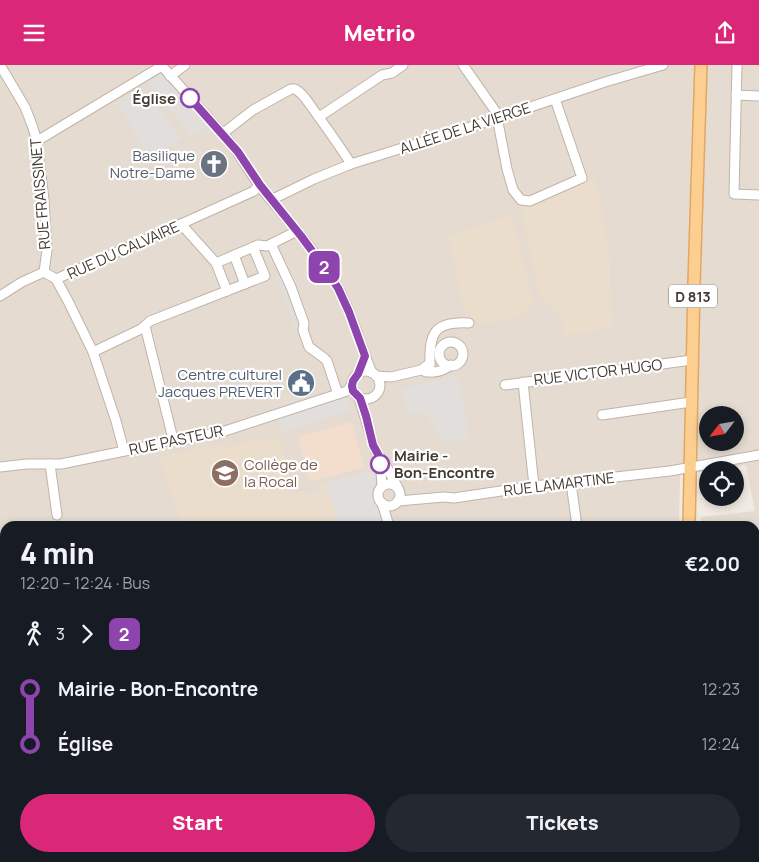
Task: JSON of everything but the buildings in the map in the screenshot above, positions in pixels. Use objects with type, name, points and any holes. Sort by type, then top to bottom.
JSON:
[{"type":"main road","name":"D 813","points":[[688,521],[701,65]]},
{"type":"street","name":"RUE FRAISSINET","points":[[0,65],[25,107],[37,141],[44,200],[47,250],[44,272]]},
{"type":"street","points":[[37,141],[161,65],[238,152],[260,185],[297,231],[338,288],[365,356],[380,383],[376,395],[371,398],[364,399],[351,392]]},
{"type":"street","points":[[170,76],[185,65]]},
{"type":"street","points":[[319,117],[382,75],[392,73],[404,65]]},
{"type":"street","points":[[463,65],[491,104],[497,118],[513,190],[521,200],[530,201],[582,178],[555,99]]},
{"type":"street","name":"ALLÉE DE LA VIERGE","points":[[272,200],[314,179],[351,164],[663,65]]},
{"type":"street","points":[[737,65],[734,194],[759,195]]},
{"type":"street","points":[[220,132],[253,110],[291,89],[295,89],[319,117],[351,164]]},
{"type":"street","points":[[736,95],[759,96]]},
{"type":"street","name":"RUE DU CALVAIRE","points":[[124,451],[93,353],[56,279],[254,191],[260,185]]},
{"type":"street","points":[[180,224],[216,263],[227,291]]},
{"type":"street","points":[[216,263],[258,245],[267,246],[297,231]]},
{"type":"street","points":[[271,244],[291,287],[304,323],[303,330],[309,347],[327,361],[351,392],[366,416],[373,445],[399,490],[400,499],[397,503],[393,521]]},
{"type":"street","points":[[93,353],[141,329],[148,323],[265,276],[254,247]]},
{"type":"street","points":[[234,255],[245,284]]},
{"type":"street","points":[[0,296],[22,281],[44,272],[56,279]]},
{"type":"street","points":[[148,323],[173,439]]},
{"type":"street","points":[[426,368],[431,344],[437,329],[445,324],[469,323]]},
{"type":"street","points":[[358,374],[363,372],[391,377],[426,368],[440,353],[442,346],[448,342],[459,345],[463,351],[462,358],[458,363],[446,369],[433,373],[426,368]]},
{"type":"street","points":[[440,353],[444,363],[451,365]]},
{"type":"street","points":[[351,392],[355,377],[365,356]]},
{"type":"street","name":"RUE VICTOR HUGO","points":[[505,385],[692,360]]},
{"type":"street","points":[[379,389],[391,377]]},
{"type":"street","points":[[523,382],[534,486]]},
{"type":"street","name":"RUE PASTEUR","points":[[0,467],[27,463],[61,464],[149,446],[173,439],[187,439],[225,431],[351,392]]},
{"type":"street","points":[[366,416],[371,398]]},
{"type":"street","points":[[602,415],[692,402]]},
{"type":"street","name":"RUE LAMARTINE","points":[[397,503],[444,497],[454,498],[534,486],[690,468],[759,455]]},
{"type":"street","points":[[380,458],[382,486],[378,498],[382,503],[387,521]]},
{"type":"street","points":[[50,464],[57,515]]},
{"type":"street","points":[[571,483],[576,521]]},
{"type":"street","points":[[382,486],[391,484],[399,490]]},
{"type":"street","name":"RUE LAMARTINE","points":[[399,490],[427,499]]},
{"type":"street","points":[[382,503],[389,506],[397,503]]},
{"type":"shaded area","points":[[0,65],[759,65],[759,521],[701,521],[701,517],[755,511],[744,461],[699,461],[699,472],[680,475],[679,521],[0,521]]},
{"type":"shaded area","points":[[160,72],[209,127],[191,136],[145,81]]},
{"type":"shaded area","points":[[140,88],[183,138],[149,159],[117,102]]},
{"type":"shaded area","points":[[596,178],[603,216],[601,216],[609,244],[612,328],[564,335],[562,317],[539,295],[521,209]]},
{"type":"shaded area","points":[[512,215],[533,302],[523,315],[510,320],[479,323],[467,320],[448,237]]},
{"type":"shaded area","points":[[282,275],[301,322],[300,327],[295,329],[276,277]]},
{"type":"shaded area","points":[[459,376],[469,439],[444,443],[437,433],[435,423],[430,424],[425,411],[407,415],[402,388]]},
{"type":"shaded area","points":[[346,395],[351,411],[281,432],[276,417]]},
{"type":"shaded area","points":[[352,422],[364,467],[310,482],[298,437]]},
{"type":"shaded area","name":"Collège de la Rocal","points":[[278,437],[286,461],[282,462],[292,495],[303,491],[308,495],[319,492],[319,484],[326,483],[338,521],[181,521],[159,457],[195,450],[198,447],[226,444],[228,448],[246,442],[246,440],[270,440]]},
{"type":"shaded area","points":[[374,470],[376,499],[384,521],[338,521],[326,483]]},
{"type":"bus line","name":"2","points":[[190,98],[238,152],[260,185],[301,236],[338,288],[365,356],[352,386],[353,391],[360,398],[373,445],[380,458],[380,464]]},
{"type":"place","name":"Église","points":[[190,98]]},
{"type":"place","name":"Basilique Notre-Dame","points":[[214,164]]},
{"type":"place","name":"Centre culturel Jacques PREVERT","points":[[301,383]]},
{"type":"place","name":"Mairie - Bon-Encontre","points":[[380,464]]},
{"type":"place","name":"Collège de la Rocal","points":[[225,473]]}]
